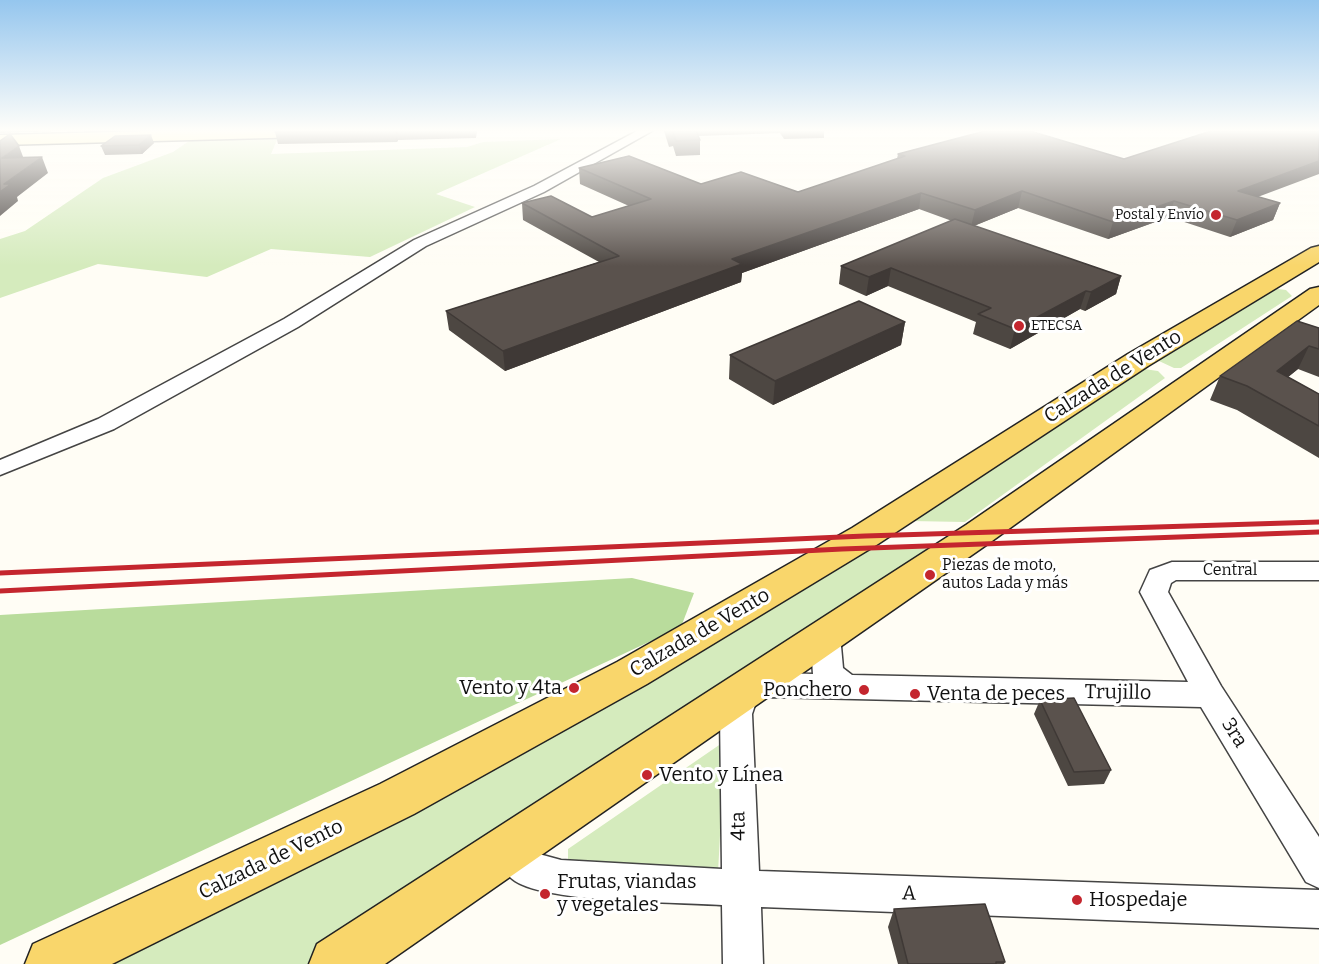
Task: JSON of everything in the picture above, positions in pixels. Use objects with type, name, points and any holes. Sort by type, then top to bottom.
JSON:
[{"type":"main road","name":"Calzada de Vento","points":[[53,964],[397,798],[632,673],[865,536],[1138,360],[1319,253]]},
{"type":"main road","points":[[1276,277],[1319,293]]},
{"type":"main road","points":[[338,964],[978,533],[1319,293]]},
{"type":"main road","points":[[1138,360],[1195,382]]},
{"type":"street","points":[[0,468],[106,424],[291,323],[420,243],[539,189],[561,176]]},
{"type":"street","name":"Central","points":[[1154,592],[1160,577],[1172,571],[1319,571]]},
{"type":"street","name":"3ra","points":[[1154,592],[1210,695],[1319,870]]},
{"type":"street","points":[[825,635],[828,673],[845,687]]},
{"type":"street","name":"Trujillo","points":[[744,689],[768,685],[1210,695]]},
{"type":"street","name":"4ta","points":[[743,964],[736,714],[744,689]]},
{"type":"street","name":"A","points":[[509,848],[528,869],[561,878],[740,888],[1319,909]]},
{"type":"green space","points":[[108,176],[477,176],[436,194],[475,207],[370,257],[271,249],[207,277],[98,264],[0,298],[0,239],[25,231]]},
{"type":"green space","points":[[1270,288],[1286,290],[1292,296],[1181,368],[1174,368],[1159,361],[1161,357]]},
{"type":"green space","points":[[1144,369],[1158,371],[1165,378],[965,522],[910,521]]},
{"type":"green space","points":[[960,544],[338,964],[53,964],[842,549]]},
{"type":"green space","points":[[632,578],[694,593],[681,627],[0,945],[0,615]]},
{"type":"green space","points":[[725,741],[718,873],[568,866],[568,849]]},
{"type":"building","points":[[0,176],[15,176],[4,184],[11,184],[0,192]]},
{"type":"building","points":[[598,176],[680,176],[701,184],[728,176],[752,176],[798,192],[846,176],[1279,176],[1238,191],[1280,203],[1237,220],[1174,201],[1113,222],[1022,191],[975,210],[921,193],[732,259],[742,264],[503,351],[446,311],[619,256],[522,203],[551,196],[592,217],[651,199]]},
{"type":"building","points":[[955,219],[1121,276],[1091,292],[1086,291],[1015,329],[978,314],[991,308],[891,268],[869,277],[841,266]]},
{"type":"building","points":[[859,301],[905,322],[775,381],[730,355]]},
{"type":"building","points":[[1297,321],[1319,328],[1319,349],[1309,346],[1277,371],[1319,394],[1319,426],[1247,386],[1220,376]]},
{"type":"building","points":[[1074,698],[1111,770],[1074,772],[1040,700]]},
{"type":"building","points":[[985,904],[1005,962],[996,962],[996,964],[908,964],[894,909]]},
{"type":"railway","points":[[0,573],[865,536],[1319,522]]},
{"type":"railway","points":[[0,591],[842,549],[1319,532]]},
{"type":"place","name":"Postal y Envío","points":[[1216,215]]},
{"type":"place","name":"ETECSA","points":[[1019,326]]},
{"type":"place","name":"Piezas de moto, autos Lada y más","points":[[930,575]]},
{"type":"place","name":"Vento y 4ta","points":[[574,688]]},
{"type":"place","name":"Ponchero","points":[[864,690]]},
{"type":"place","name":"Venta de peces","points":[[915,694]]},
{"type":"place","name":"Vento y Línea","points":[[647,775]]},
{"type":"place","name":"Frutas, viandas y vegetales","points":[[545,894]]},
{"type":"place","name":"Hospedaje","points":[[1077,900]]}]
